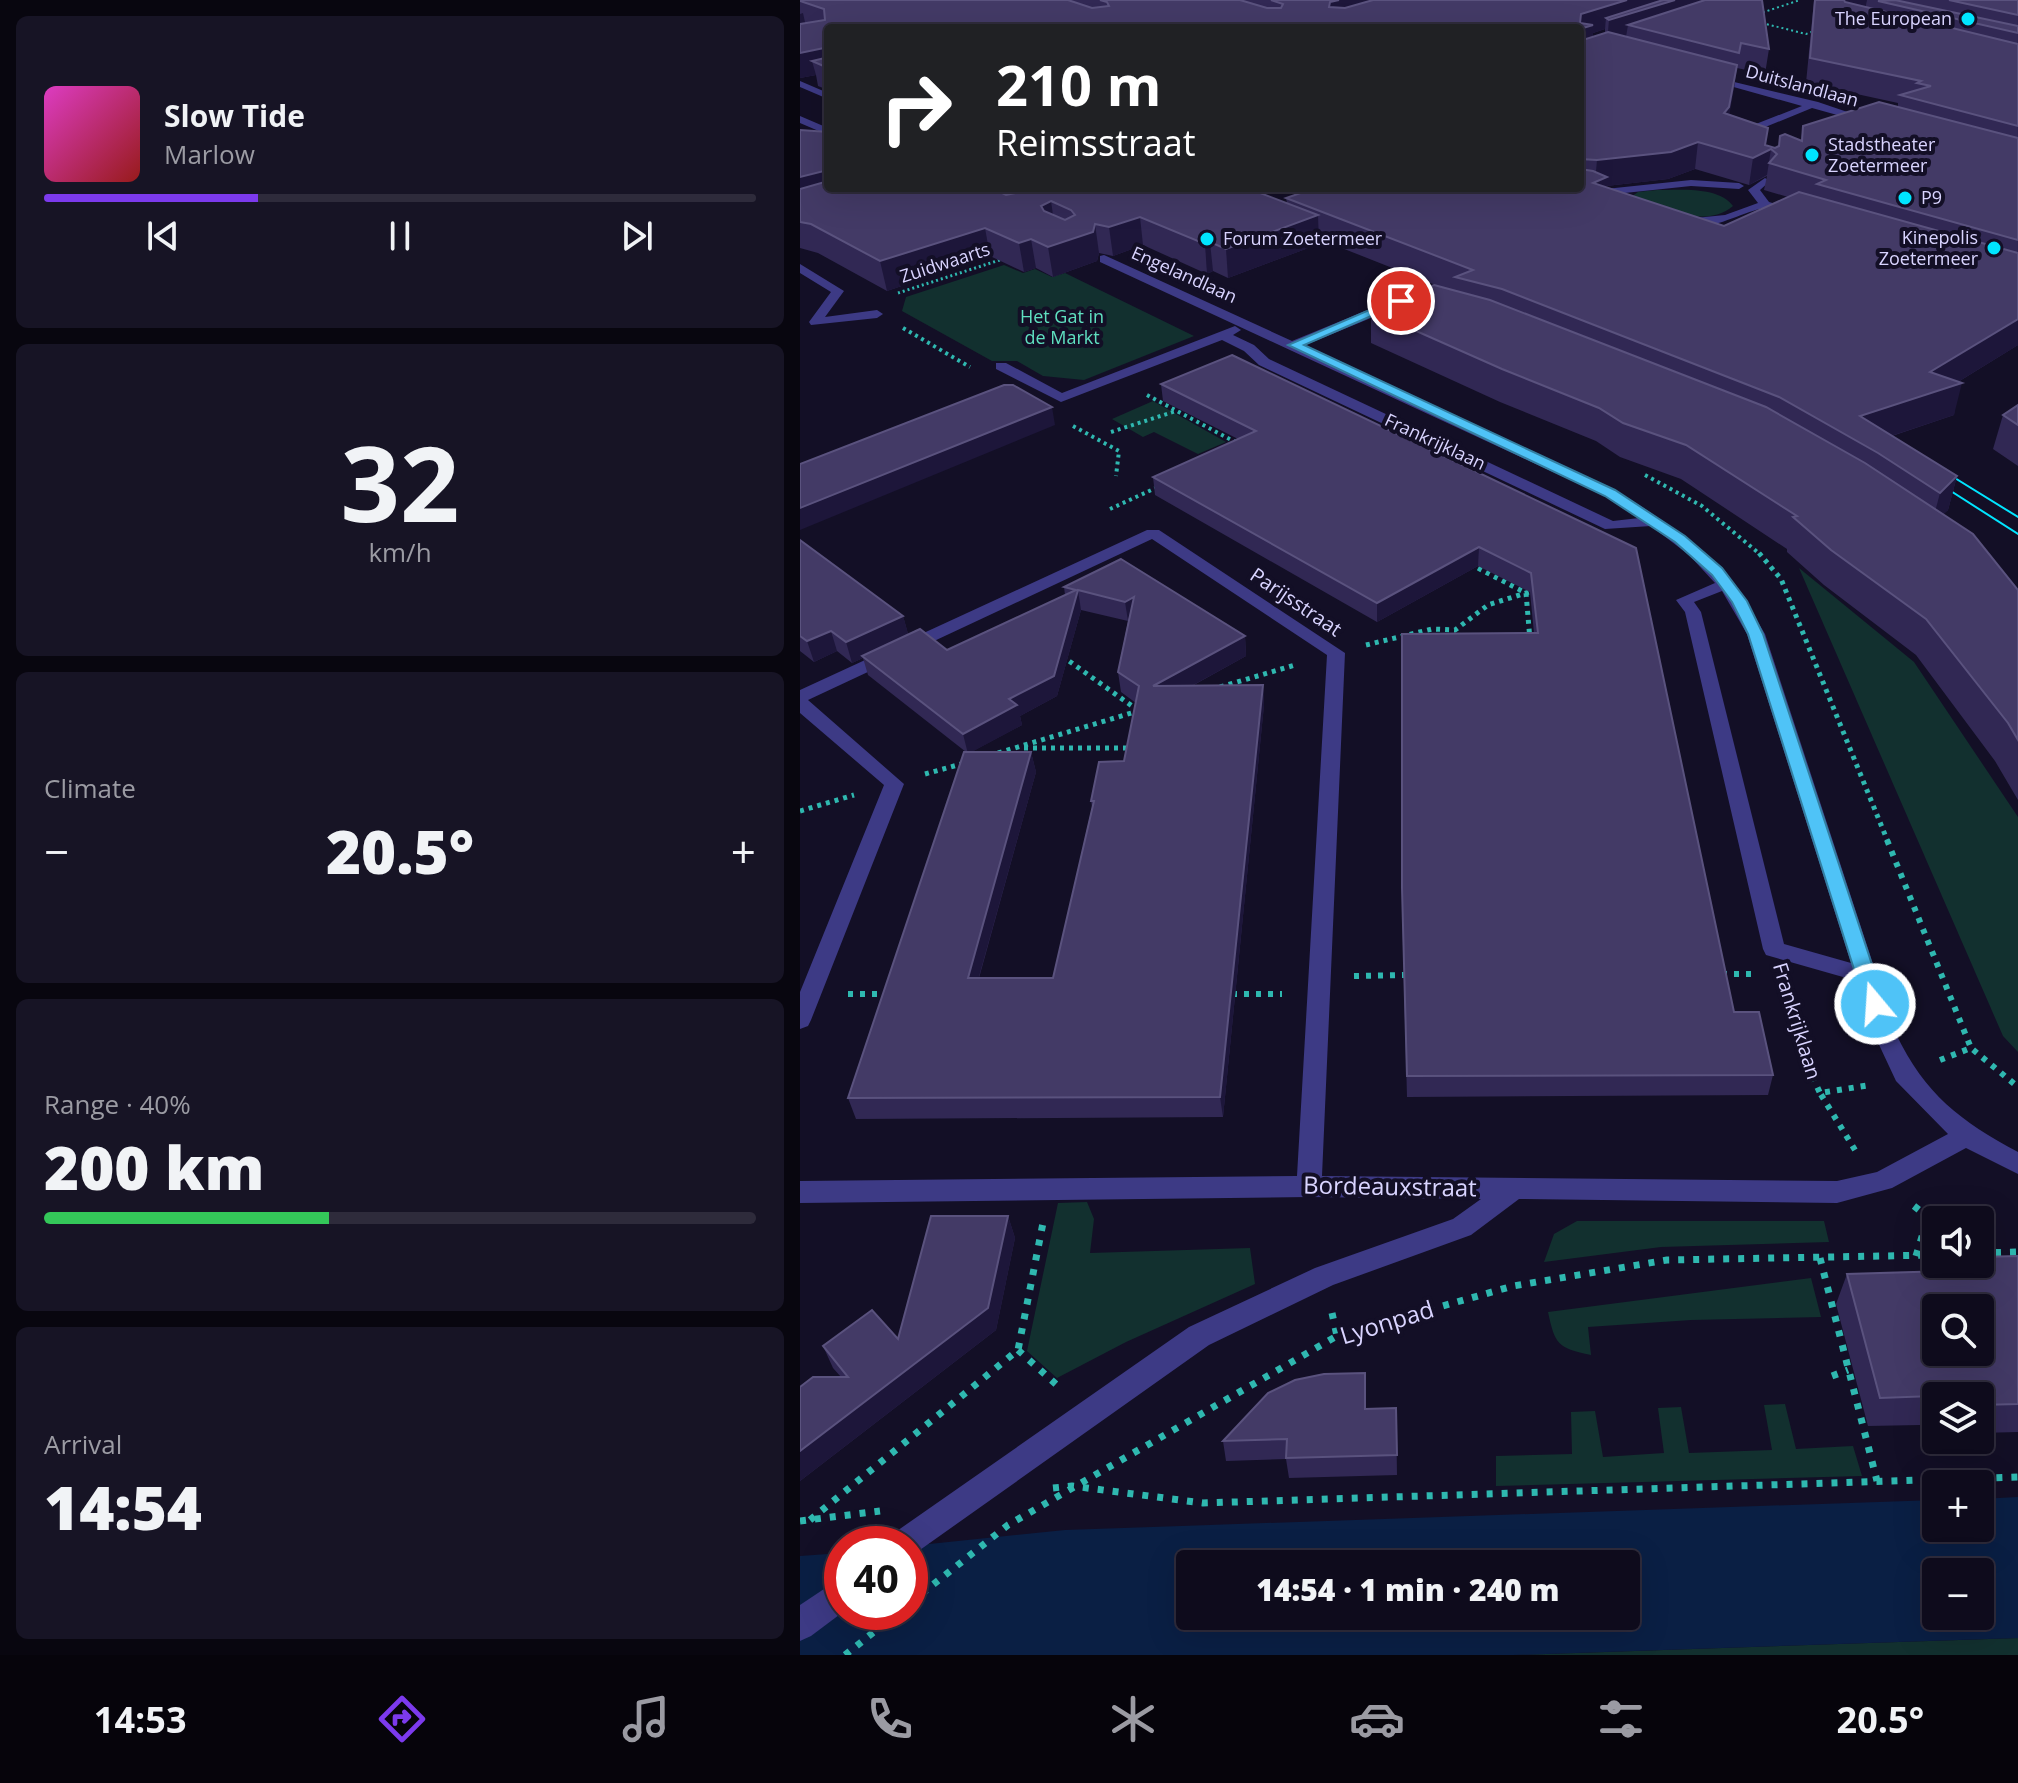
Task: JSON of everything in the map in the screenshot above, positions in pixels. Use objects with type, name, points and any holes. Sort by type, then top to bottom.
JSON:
[{"type":"street","name":"Duitslandlaan","points":[[1691,72],[1813,105],[1876,118],[1826,100],[1699,64]]},
{"type":"street","points":[[800,84],[814,81]]},
{"type":"street","points":[[800,84],[824,95]]},
{"type":"street","points":[[803,102],[824,97]]},
{"type":"street","points":[[1729,138],[1826,100]]},
{"type":"street","points":[[800,119],[824,130]]},
{"type":"street","points":[[1764,204],[1762,197],[1753,190],[1765,181]]},
{"type":"street","points":[[1584,191],[1596,193],[1691,183],[1739,186]]},
{"type":"street","points":[[1596,193],[1620,204]]},
{"type":"street","points":[[1671,220],[1717,221],[1739,217],[1764,204],[1804,215]]},
{"type":"street","name":"Engelandlaan","points":[[1104,259],[1250,324]]},
{"type":"street","points":[[800,268],[838,291],[815,322],[877,314]]},
{"type":"street","points":[[1294,345],[1408,302]]},
{"type":"street","points":[[1001,366],[1061,398],[1250,324]]},
{"type":"street","name":"Frankrijklaan","points":[[1250,324],[1610,493],[1680,539],[1726,584],[1740,601],[1756,634],[1865,975],[1885,1034],[1904,1074],[1966,1136],[2018,1164]]},
{"type":"street","name":"Frankrijklaan","points":[[1222,335],[1249,348],[1264,362],[1611,526],[1655,521]]},
{"type":"street","name":"Parijsstraat","points":[[800,697],[1153,533],[1336,653],[1309,1186]]},
{"type":"street","name":"Frankrijklaan","points":[[1726,584],[1684,600],[1693,612],[1774,949],[1865,975]]},
{"type":"street","points":[[800,703],[894,784],[800,1020]]},
{"type":"street","name":"Bordeauxstraat","points":[[800,1192],[1309,1186],[1837,1192],[1883,1181],[1966,1136]]},
{"type":"street","points":[[928,1527],[1199,1336],[1324,1276],[1462,1227],[1513,1189]]},
{"type":"street","points":[[800,1625],[824,1607]]},
{"type":"path","points":[[1753,16],[1800,0]]},
{"type":"path","points":[[1760,23],[1806,34],[1817,30]]},
{"type":"path","name":"Zuidwaarts","points":[[894,294],[1005,258]]},
{"type":"path","points":[[1143,393],[1244,446],[1233,451]]},
{"type":"path","points":[[1111,432],[1177,411]]},
{"type":"path","points":[[1110,509],[1171,480]]},
{"type":"path","points":[[1456,557],[1526,593]]},
{"type":"path","points":[[1215,688],[1432,629],[1455,630],[1488,605],[1540,589]]},
{"type":"path","points":[[1526,593],[1530,641]]},
{"type":"path","points":[[1054,650],[1139,710]]},
{"type":"path","points":[[984,757],[1154,706]]},
{"type":"path","points":[[1136,723],[1139,710]]},
{"type":"path","points":[[1128,763],[1134,735]]},
{"type":"path","points":[[1015,748],[1131,748]]},
{"type":"path","points":[[800,811],[969,762]]},
{"type":"path","name":"Frankrijklaan","points":[[1774,949],[1804,1058],[1820,1093]]},
{"type":"path","points":[[1719,974],[1781,973]]},
{"type":"path","points":[[1223,994],[1422,975]]},
{"type":"path","points":[[810,994],[905,994]]},
{"type":"path","points":[[805,1521],[1018,1350],[1050,1189]]},
{"type":"path","points":[[1916,1256],[1922,1236]]},
{"type":"path","points":[[1994,1253],[2018,1252]]},
{"type":"path","name":"Lyonpad","points":[[928,1589],[1008,1525],[1337,1336],[1513,1286],[1667,1260],[1922,1256]]},
{"type":"path","points":[[1820,1258],[1877,1481]]},
{"type":"path","points":[[1018,1350],[1053,1382]]},
{"type":"path","points":[[1832,1376],[1848,1370]]},
{"type":"path","points":[[1041,1490],[1072,1486],[1203,1503],[2018,1477]]},
{"type":"path","points":[[805,1521],[887,1510]]},
{"type":"path","points":[[845,1655],[876,1630]]},
{"type":"green space","points":[[1638,192],[1709,192],[1733,206],[1722,213],[1696,216],[1669,211],[1631,197]]},
{"type":"green space","name":"Het Gat in de Markt","points":[[1004,265],[1023,273],[1035,269],[1052,277],[1065,273],[1194,336],[1084,380],[1043,376],[1017,361],[992,361],[902,311],[906,297]]},
{"type":"green space","points":[[1153,401],[1226,442],[1198,454],[1154,432],[1143,437],[1112,419]]},
{"type":"green space","points":[[1799,568],[1914,662],[2018,817],[2018,1052],[2003,1036]]},
{"type":"green space","points":[[1087,1202],[1094,1219],[1090,1253],[1250,1248],[1255,1284],[1126,1342],[1057,1378],[1027,1351],[1058,1203]]},
{"type":"green space","points":[[1577,1221],[1824,1221],[1829,1242],[1661,1247],[1544,1262],[1554,1234]]},
{"type":"green space","points":[[1811,1278],[1821,1317],[1691,1320],[1588,1327],[1591,1355],[1571,1350],[1560,1343],[1553,1332],[1548,1312]]},
{"type":"green space","points":[[1785,1404],[1796,1449],[1853,1446],[1862,1476],[1496,1486],[1496,1456],[1572,1454],[1571,1412],[1595,1411],[1603,1457],[1664,1453],[1658,1408],[1681,1407],[1689,1453],[1772,1450],[1764,1405]]},
{"type":"green space","points":[[2018,1638],[2018,1655],[1513,1655]]},
{"type":"water","points":[[2018,1497],[2018,1638],[1513,1655],[800,1655],[800,1556],[824,1554],[824,1630],[928,1630],[928,1544],[1065,1530],[1922,1500],[1922,1542],[1994,1542],[1994,1498]]},
{"type":"building","points":[[1068,0],[1092,8],[1109,6],[1100,0],[1240,0],[1267,8],[1281,8],[1283,4],[1271,0],[1339,0],[1330,2],[1329,7],[1345,8],[1373,0],[1627,0],[1581,14],[1580,23],[1593,25],[1584,28],[1584,24],[824,24],[824,48],[800,53],[800,24],[825,20],[824,9],[800,1]]},
{"type":"building","points":[[1663,0],[1675,0],[1609,20],[1606,18]]},
{"type":"building","points":[[1705,0],[1762,0],[1769,49],[1741,43],[1739,53],[1628,25]]},
{"type":"building","points":[[1815,0],[1844,0],[2018,44],[2018,126],[1900,95],[1931,86],[1917,83],[1921,81],[1810,58]]},
{"type":"building","points":[[1895,0],[2018,26],[2018,33],[1878,1]]},
{"type":"building","points":[[1949,0],[2018,0],[2018,15]]},
{"type":"building","points":[[1608,32],[1737,65],[1729,107],[1724,113],[1768,128],[1765,145],[1775,148],[1779,146],[1780,136],[1785,134],[1802,141],[1803,126],[1879,102],[2018,138],[2018,240],[1817,184],[1826,180],[1769,163],[1777,154],[1771,149],[1753,158],[1698,142],[1671,152],[1584,159],[1584,40]]},
{"type":"building","points":[[824,58],[824,66],[812,61]]},
{"type":"building","points":[[800,130],[824,132],[824,171],[800,177]]},
{"type":"building","points":[[1584,170],[1607,177],[1593,183],[1724,226],[1799,192],[2018,253],[2018,319],[1930,372],[1962,383],[1860,416],[1957,476],[1940,493],[1878,453],[1779,397],[1502,289],[1455,277],[1473,270],[1286,198],[1303,192],[1584,192]]},
{"type":"building","points":[[824,182],[824,192],[1000,192],[1006,195],[1020,192],[1258,192],[1318,215],[1226,249],[1210,242],[1205,244],[1140,217],[1109,227],[1095,224],[1093,232],[1048,247],[1031,239],[1019,243],[985,228],[880,261],[811,224],[800,222],[800,189]],"holes":[[[1051,201],[1075,215],[1065,220],[1044,211],[1041,206]]]},
{"type":"building","points":[[1434,285],[1490,300],[1766,407],[1865,463],[1973,534],[2018,590],[2018,740],[1926,619],[1831,550],[1793,517],[1797,516],[1686,445],[1623,423],[1599,408],[1371,311]]},
{"type":"building","points":[[1232,355],[1636,548],[1734,1012],[1759,1012],[1773,1075],[1407,1076],[1402,888],[1402,634],[1538,633],[1531,573],[1479,547],[1377,603],[1153,477],[1256,431],[1161,384]]},
{"type":"building","points":[[1004,385],[1013,385],[1052,407],[800,508],[800,464]]},
{"type":"building","points":[[2018,405],[2018,425],[2003,415]]},
{"type":"building","points":[[800,540],[903,616],[846,642],[831,631],[807,641],[800,636]]},
{"type":"building","points":[[1121,559],[1245,636],[1153,686],[1263,685],[1220,1097],[848,1098],[964,752],[1031,752],[968,978],[1053,978],[1094,801],[1091,801],[1099,762],[1124,761],[1139,686],[1118,672],[1134,597],[1125,602],[1078,590],[1054,676],[1009,699],[1017,705],[963,734],[862,656],[920,629],[947,650],[1076,590],[1064,587]]},
{"type":"building","points":[[931,1216],[1008,1216],[988,1308],[800,1451],[800,1387],[813,1377],[848,1377],[823,1346],[872,1310],[898,1339]]},
{"type":"building","points":[[2018,1256],[2018,1404],[1994,1405],[1994,1382],[1922,1382],[1922,1396],[1880,1398],[1847,1274],[1922,1272],[1922,1278],[1994,1278],[1994,1257]]},
{"type":"building","points":[[1365,1373],[1365,1409],[1396,1408],[1397,1455],[1286,1458],[1287,1439],[1223,1441],[1268,1393],[1295,1380],[1324,1374]]},
{"type":"tram line","points":[[1937,467],[2018,517]]},
{"type":"tram line","points":[[1932,479],[2018,534]]},
{"type":"place","name":"The European","points":[[1968,19]]},
{"type":"place","name":"Stadstheater Zoetermeer","points":[[1812,155]]},
{"type":"place","name":"P9","points":[[1905,198]]},
{"type":"place","name":"Forum Zoetermeer","points":[[1207,239]]},
{"type":"place","name":"Kinepolis Zoetermeer","points":[[1994,248]]},
{"type":"route","points":[[1401,301],[1294,345],[1610,493],[1680,539],[1717,571],[1740,601],[1756,634],[1875,1004]]}]
